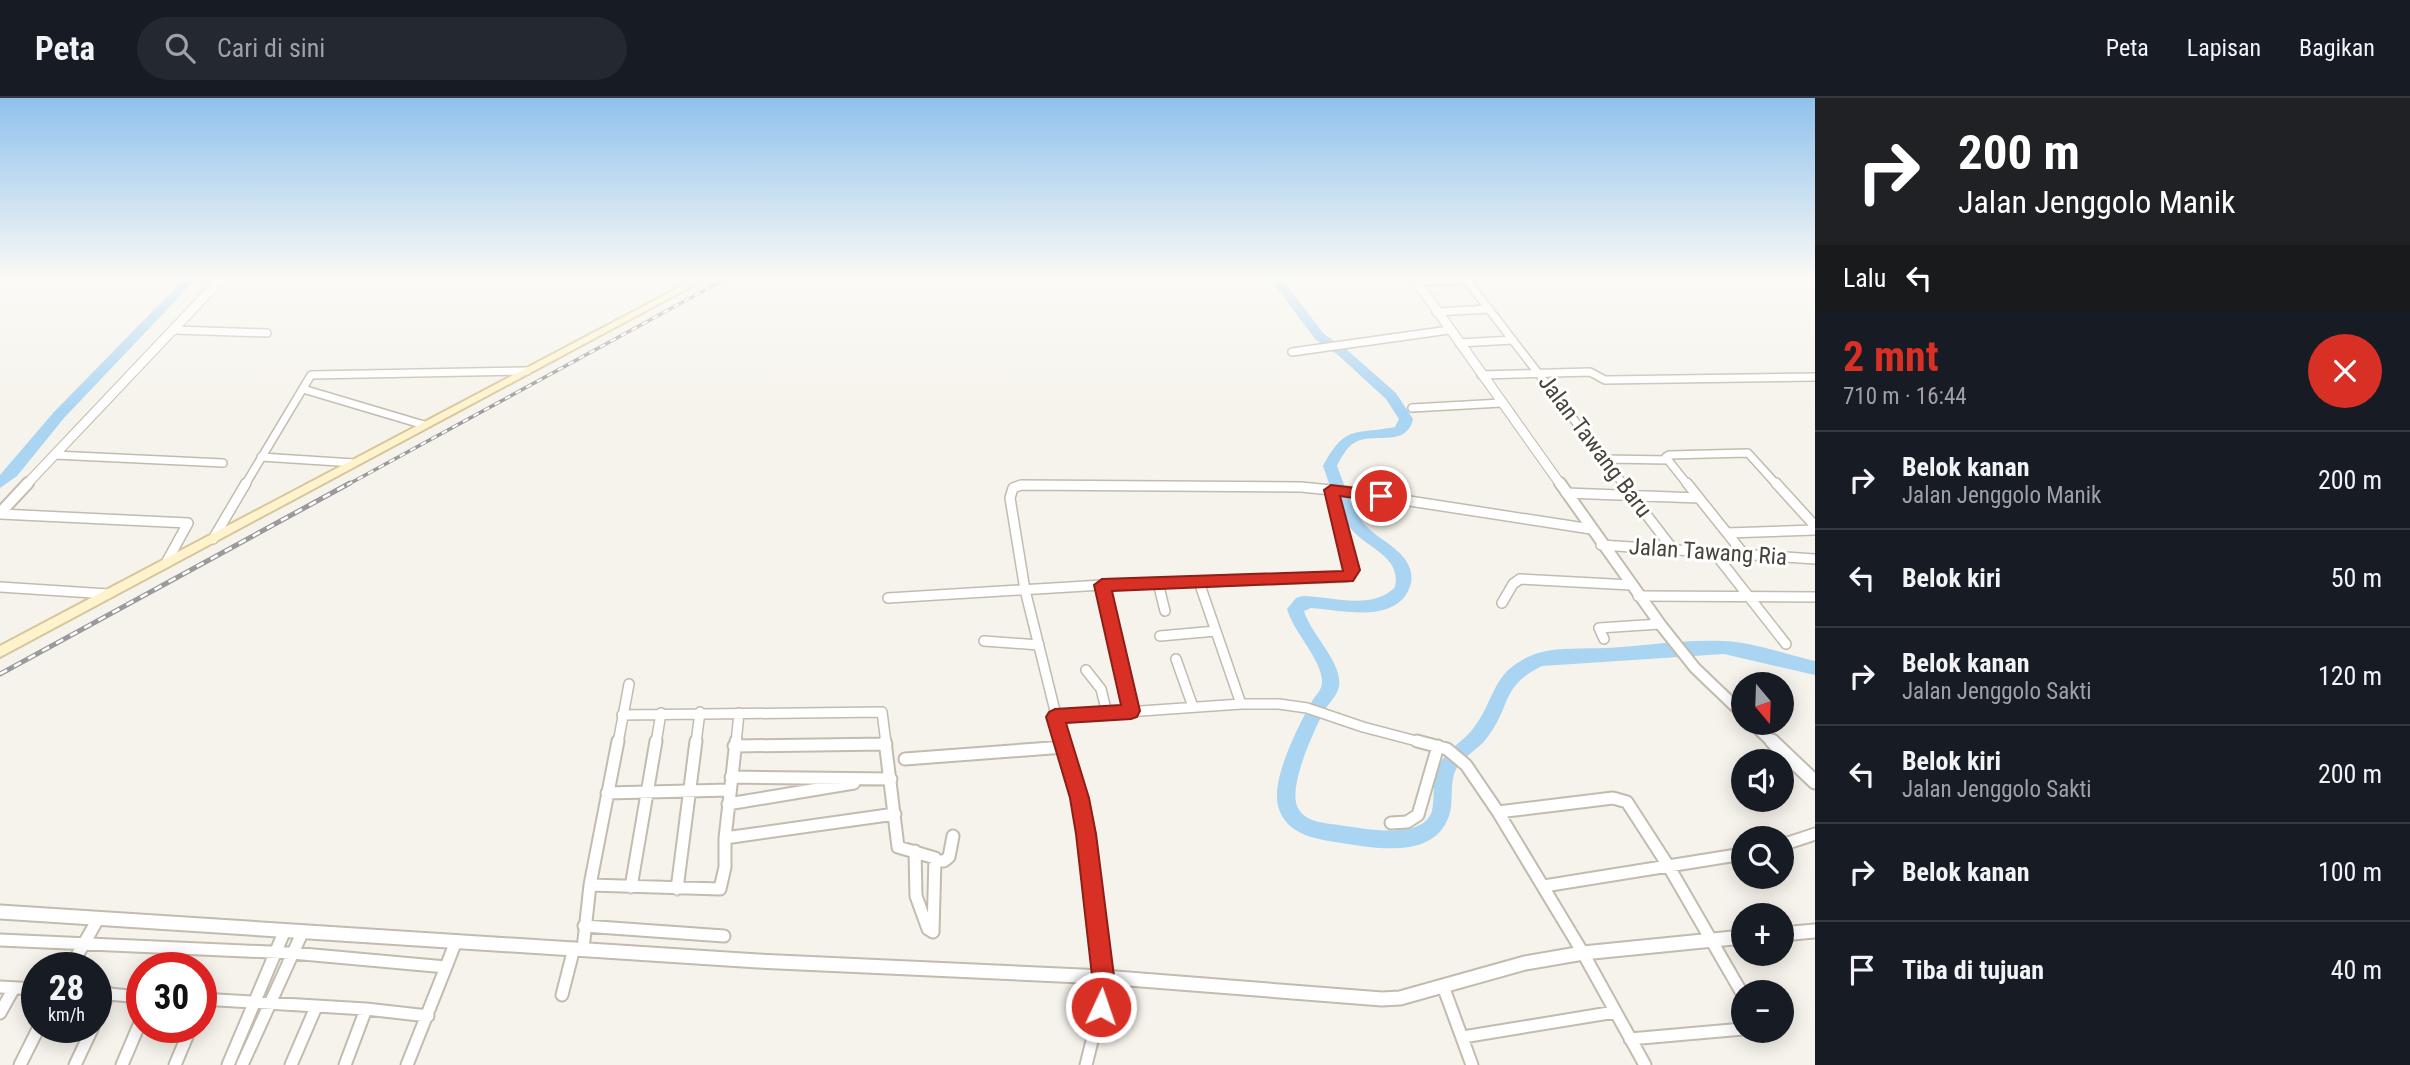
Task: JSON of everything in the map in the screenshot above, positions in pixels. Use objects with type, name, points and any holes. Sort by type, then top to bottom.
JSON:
[{"type":"main road","points":[[0,652],[617,323]]},
{"type":"street","points":[[0,513],[180,323]]},
{"type":"street","points":[[1444,323],[1638,596],[1695,668],[1731,702]]},
{"type":"street","name":"Jalan Tawang Baru","points":[[1500,323],[1672,548]]},
{"type":"street","points":[[174,330],[267,333]]},
{"type":"street","points":[[1292,352],[1449,330]]},
{"type":"street","points":[[1459,343],[1513,340]]},
{"type":"street","points":[[213,538],[309,376],[336,372],[527,372]]},
{"type":"street","points":[[1481,375],[1590,372],[1605,380],[1815,377]]},
{"type":"street","points":[[303,389],[424,425]]},
{"type":"street","points":[[1412,408],[1501,402]]},
{"type":"street","points":[[1743,553],[1666,457],[1748,453],[1815,528]]},
{"type":"street","points":[[55,455],[223,463]]},
{"type":"street","points":[[261,457],[354,463]]},
{"type":"street","points":[[1606,459],[1668,460]]},
{"type":"street","points":[[1086,1065],[1101,1007],[1103,976],[1086,834],[1025,590],[1010,498],[1015,486],[1288,487],[1350,492],[1591,529]]},
{"type":"street","points":[[888,598],[1102,585],[1350,576],[1353,570],[1333,491]]},
{"type":"street","points":[[1566,493],[1699,498]]},
{"type":"street","points":[[0,513],[188,523],[166,563]]},
{"type":"street","points":[[1727,533],[1815,528]]},
{"type":"street","name":"Jalan Tawang Ria","points":[[1601,545],[1815,559]]},
{"type":"street","points":[[1713,551],[1786,644]]},
{"type":"street","points":[[1502,603],[1513,584],[1520,579],[1631,585]]},
{"type":"street","points":[[1199,582],[1241,704]]},
{"type":"street","points":[[1158,583],[1165,611]]},
{"type":"street","points":[[1102,585],[1131,711]]},
{"type":"street","points":[[0,587],[108,594]]},
{"type":"street","points":[[1638,596],[1815,597]]},
{"type":"street","points":[[1604,639],[1598,629],[1660,624]]},
{"type":"street","points":[[1160,636],[1216,631]]},
{"type":"street","points":[[984,641],[1039,645]]},
{"type":"street","points":[[1176,659],[1194,707]]},
{"type":"street","points":[[1086,670],[1101,689],[1107,713]]},
{"type":"street","points":[[562,995],[579,949],[584,926],[629,684]]},
{"type":"street","points":[[1055,717],[1241,704],[1279,704],[1307,708],[1370,729],[1443,747],[1466,765],[1498,812],[1583,953],[1645,1065]]},
{"type":"street","points":[[677,889],[700,712]]},
{"type":"street","points":[[590,885],[717,891],[723,880],[728,804],[739,712]]},
{"type":"street","points":[[622,715],[881,712],[898,847],[933,855],[935,861],[932,933],[916,896],[915,851]]},
{"type":"street","points":[[631,887],[661,713]]},
{"type":"street","points":[[1765,735],[1815,782]]},
{"type":"street","points":[[734,746],[886,744]]},
{"type":"street","points":[[905,759],[1064,747]]},
{"type":"street","points":[[1391,823],[1407,822],[1418,815],[1443,747]]},
{"type":"street","points":[[731,777],[891,779]]},
{"type":"street","points":[[728,804],[876,780]]},
{"type":"street","points":[[607,793],[730,790]]},
{"type":"street","points":[[1498,812],[1620,798],[1632,807],[1735,980]]},
{"type":"street","points":[[725,838],[895,814]]},
{"type":"street","points":[[1794,841],[1815,834]]},
{"type":"street","points":[[935,861],[944,861],[949,857],[953,836]]},
{"type":"street","points":[[1544,886],[1731,856]]},
{"type":"street","points":[[0,912],[758,961],[1103,976],[1382,999],[1400,998],[1508,966],[1583,953],[1731,938]]},
{"type":"street","points":[[79,952],[99,919]]},
{"type":"street","points":[[584,926],[724,936]]},
{"type":"street","points":[[228,1065],[285,930]]},
{"type":"street","points":[[1794,933],[1815,931]]},
{"type":"street","points":[[242,1065],[303,932]]},
{"type":"street","points":[[0,940],[292,954],[446,971]]},
{"type":"street","points":[[407,1065],[456,941]]},
{"type":"street","points":[[1443,986],[1472,1065]]},
{"type":"street","points":[[0,987],[21,988]]},
{"type":"street","points":[[0,1013],[14,988]]},
{"type":"street","points":[[217,1001],[366,1009],[428,1016]]},
{"type":"street","points":[[291,1065],[316,1007]]},
{"type":"street","points":[[345,1065],[366,1009]]},
{"type":"street","points":[[1463,1037],[1615,1012]]},
{"type":"street","points":[[1630,1039],[1731,1030]]},
{"type":"street","points":[[20,1065],[31,1043]]},
{"type":"street","points":[[75,1065],[85,1043]]},
{"type":"street","points":[[122,1065],[131,1043]]},
{"type":"street","points":[[174,1065],[184,1043]]},
{"type":"waterway","points":[[0,483],[12,473],[59,415],[148,323]]},
{"type":"waterway","points":[[1309,323],[1320,337],[1342,352],[1391,396],[1406,419],[1404,428],[1399,431],[1351,438],[1337,452],[1330,466],[1357,526],[1397,559],[1404,576],[1403,586],[1398,594],[1382,603],[1355,606],[1302,602],[1295,609],[1331,681],[1330,689],[1318,706],[1303,739],[1288,781],[1288,809],[1301,824],[1321,831],[1387,839],[1418,836],[1430,830],[1440,814],[1445,774],[1450,763],[1480,734],[1506,683],[1524,667],[1540,659],[1724,647],[1815,668]]},
{"type":"railway","points":[[347,485],[644,323]]},
{"type":"railway","points":[[0,674],[350,483]]},
{"type":"route","points":[[1101,1007],[1103,976],[1086,834],[1079,798],[1055,717],[1131,711],[1102,585],[1347,577],[1353,570],[1331,490],[1381,496]]}]
